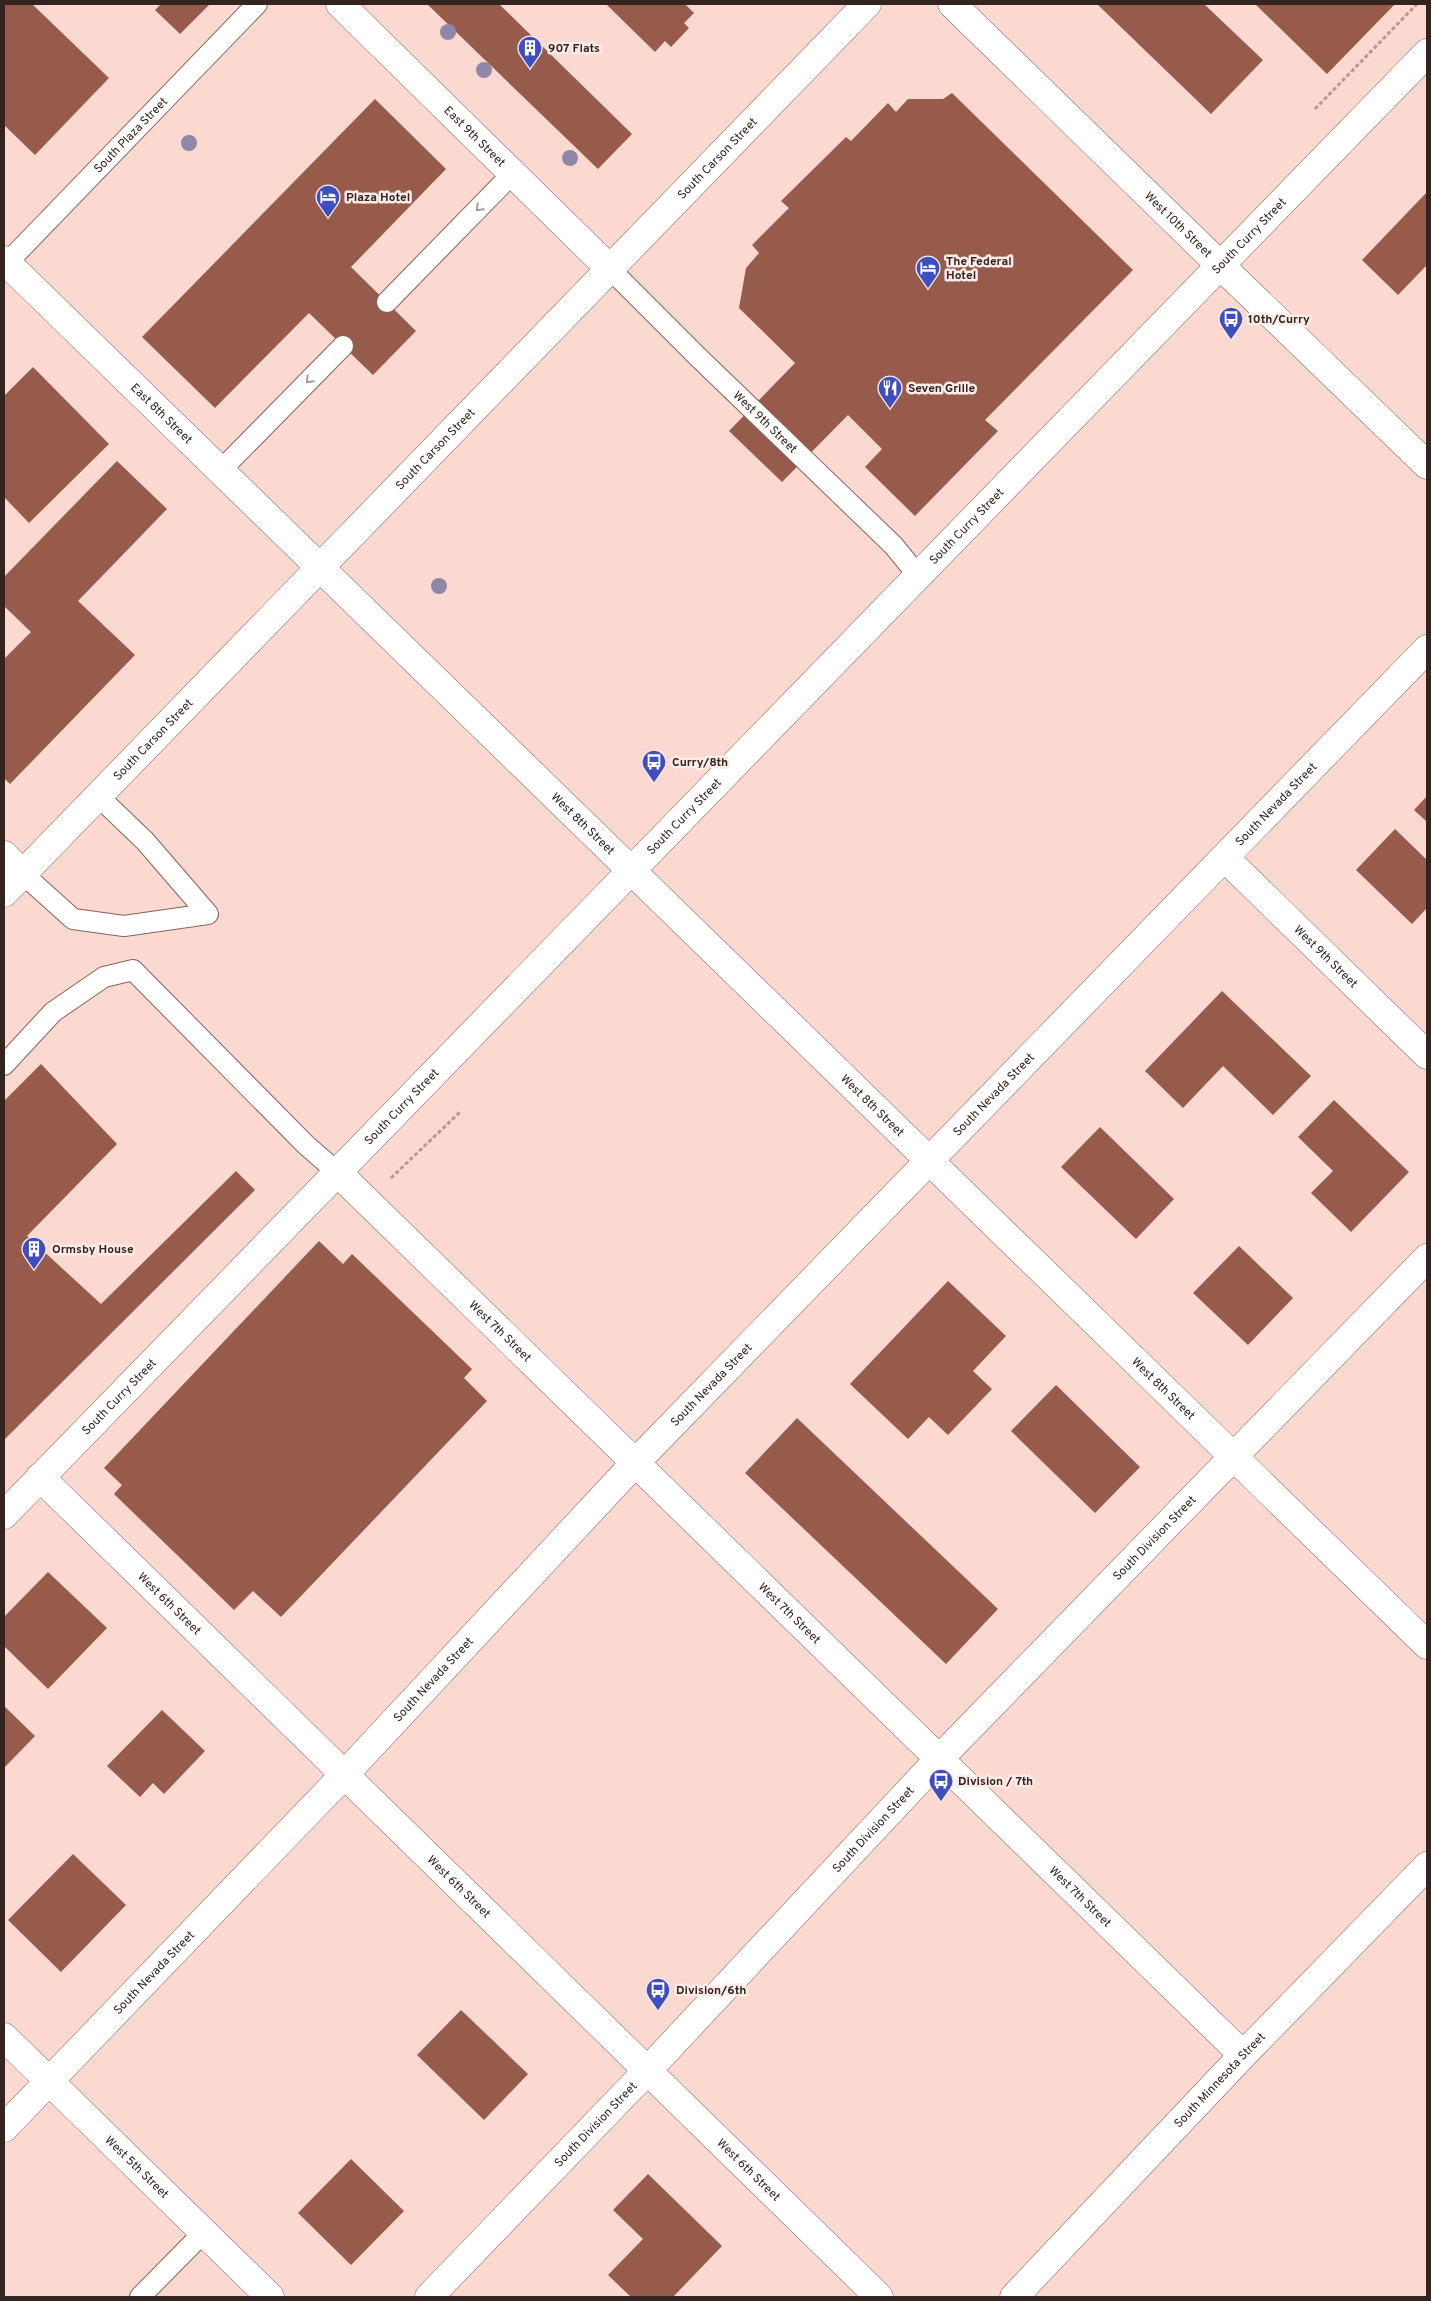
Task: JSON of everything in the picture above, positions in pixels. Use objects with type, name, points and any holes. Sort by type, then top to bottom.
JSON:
[{"type":"street","name":"East 9th Street","points":[[340,4],[610,269]]},
{"type":"street","name":"South Carson Street","points":[[4,893],[867,4]]},
{"type":"street","name":"West 10th Street","points":[[952,4],[1427,465]]},
{"type":"street","name":"South Curry Street","points":[[4,1515],[1427,53]]},
{"type":"street","name":"East 8th Street","points":[[5,263],[320,567]]},
{"type":"street","name":"West 8th Street","points":[[320,567],[1427,1645]]},
{"type":"street","name":"South Nevada Street","points":[[4,2128],[345,1774],[635,1463],[1427,649]]},
{"type":"street","points":[[4,855],[23,874]]},
{"type":"street","name":"West 9th Street","points":[[1225,858],[1427,1055]]},
{"type":"street","name":"West 7th Street","points":[[337,1172],[1243,2055]]},
{"type":"street","name":"South Division Street","points":[[428,2297],[647,2071],[939,1759],[1427,1258]]},
{"type":"street","name":"West 6th Street","points":[[40,1477],[879,2297]]},
{"type":"street","name":"South Minnesota Street","points":[[1014,2297],[1243,2055],[1427,1866]]},
{"type":"street","name":"West 5th Street","points":[[4,2037],[270,2297]]},
{"type":"lane","name":"South Plaza Street","points":[[5,263],[257,4]]},
{"type":"lane","points":[[387,302],[513,173]]},
{"type":"lane","name":"West 9th Street","points":[[610,269],[894,546],[918,577]]},
{"type":"lane","points":[[220,470],[343,346]]},
{"type":"lane","points":[[23,874],[73,919],[124,926],[208,914],[145,840],[98,796]]},
{"type":"lane","points":[[4,1065],[53,1012],[104,977],[133,970],[306,1145],[337,1172]]},
{"type":"lane","points":[[140,2297],[204,2232]]},
{"type":"path","points":[[1315,109],[1418,4]]},
{"type":"path","points":[[391,1178],[461,1111]]},
{"type":"building","points":[[4,4],[32,4],[109,78],[35,155],[4,125]]},
{"type":"building","points":[[161,4],[210,4],[180,34],[155,10]]},
{"type":"building","name":"907 Flats","points":[[427,4],[499,4],[632,134],[598,169]]},
{"type":"building","points":[[606,4],[685,4],[694,13],[684,23],[689,28],[671,47],[665,41],[655,52]]},
{"type":"building","points":[[1097,4],[1204,4],[1263,60],[1211,114]]},
{"type":"building","points":[[1255,4],[1395,4],[1327,74]]},
{"type":"building","name":"The Federal Hotel","points":[[952,93],[1133,270],[985,420],[998,431],[915,516],[865,467],[882,449],[848,415],[782,482],[729,431],[795,363],[739,308],[746,268],[759,253],[752,245],[789,208],[781,201],[846,137],[851,141],[888,103],[896,112],[908,99],[943,99]]},
{"type":"building","name":"Plaza Hotel","points":[[375,99],[446,169],[351,267],[416,331],[373,375],[309,313],[215,408],[142,337]]},
{"type":"building","points":[[1427,192],[1427,265],[1398,295],[1362,260]]},
{"type":"building","points":[[33,367],[109,444],[29,523],[4,497],[4,396]]},
{"type":"building","points":[[117,461],[167,509],[78,601],[135,655],[10,784],[4,778],[4,659],[31,632],[4,606],[4,577]]},
{"type":"building","points":[[1427,796],[1427,822],[1414,810]]},
{"type":"building","points":[[1395,829],[1427,860],[1427,908],[1412,924],[1356,870]]},
{"type":"building","points":[[1222,991],[1311,1076],[1273,1115],[1223,1066],[1183,1108],[1145,1071]]},
{"type":"building","name":"Ormsby House","points":[[41,1064],[117,1144],[27,1236],[101,1304],[236,1171],[255,1190],[4,1440],[4,1101]]},
{"type":"building","points":[[1334,1100],[1409,1172],[1351,1232],[1311,1193],[1333,1171],[1298,1137]]},
{"type":"building","points":[[1100,1127],[1174,1199],[1136,1239],[1061,1167]]},
{"type":"building","points":[[319,1241],[343,1264],[352,1254],[472,1369],[464,1378],[487,1401],[281,1617],[253,1591],[234,1610],[114,1494],[122,1485],[104,1468]]},
{"type":"building","points":[[1239,1246],[1293,1298],[1248,1345],[1193,1293]]},
{"type":"building","points":[[948,1281],[1006,1336],[973,1371],[992,1389],[948,1435],[929,1417],[908,1439],[850,1384]]},
{"type":"building","points":[[1056,1385],[1140,1467],[1095,1513],[1011,1431]]},
{"type":"building","points":[[797,1418],[998,1609],[946,1664],[745,1473]]},
{"type":"building","points":[[48,1572],[107,1628],[48,1689],[4,1646],[4,1617]]},
{"type":"building","points":[[4,1706],[35,1736],[4,1768]]},
{"type":"building","points":[[162,1710],[205,1751],[164,1794],[153,1783],[140,1797],[107,1766]]},
{"type":"building","points":[[73,1854],[126,1905],[61,1972],[8,1920]]},
{"type":"building","points":[[461,2010],[528,2074],[484,2120],[417,2055]]},
{"type":"building","points":[[351,2159],[404,2211],[351,2265],[298,2213]]},
{"type":"building","points":[[648,2174],[722,2246],[673,2297],[631,2297],[608,2275],[643,2239],[613,2210]]},
{"type":"place","name":"907 Flats","points":[[530,69]]},
{"type":"place","name":"Plaza Hotel","points":[[328,218]]},
{"type":"place","name":"The Federal Hotel","points":[[928,289]]},
{"type":"place","name":"10th/Curry","points":[[1231,340]]},
{"type":"place","name":"Seven Grille","points":[[890,409]]},
{"type":"place","name":"Curry/8th","points":[[654,783]]},
{"type":"place","name":"Ormsby House","points":[[34,1270]]},
{"type":"place","name":"Division / 7th","points":[[941,1802]]},
{"type":"place","name":"Division/6th","points":[[658,2011]]}]
